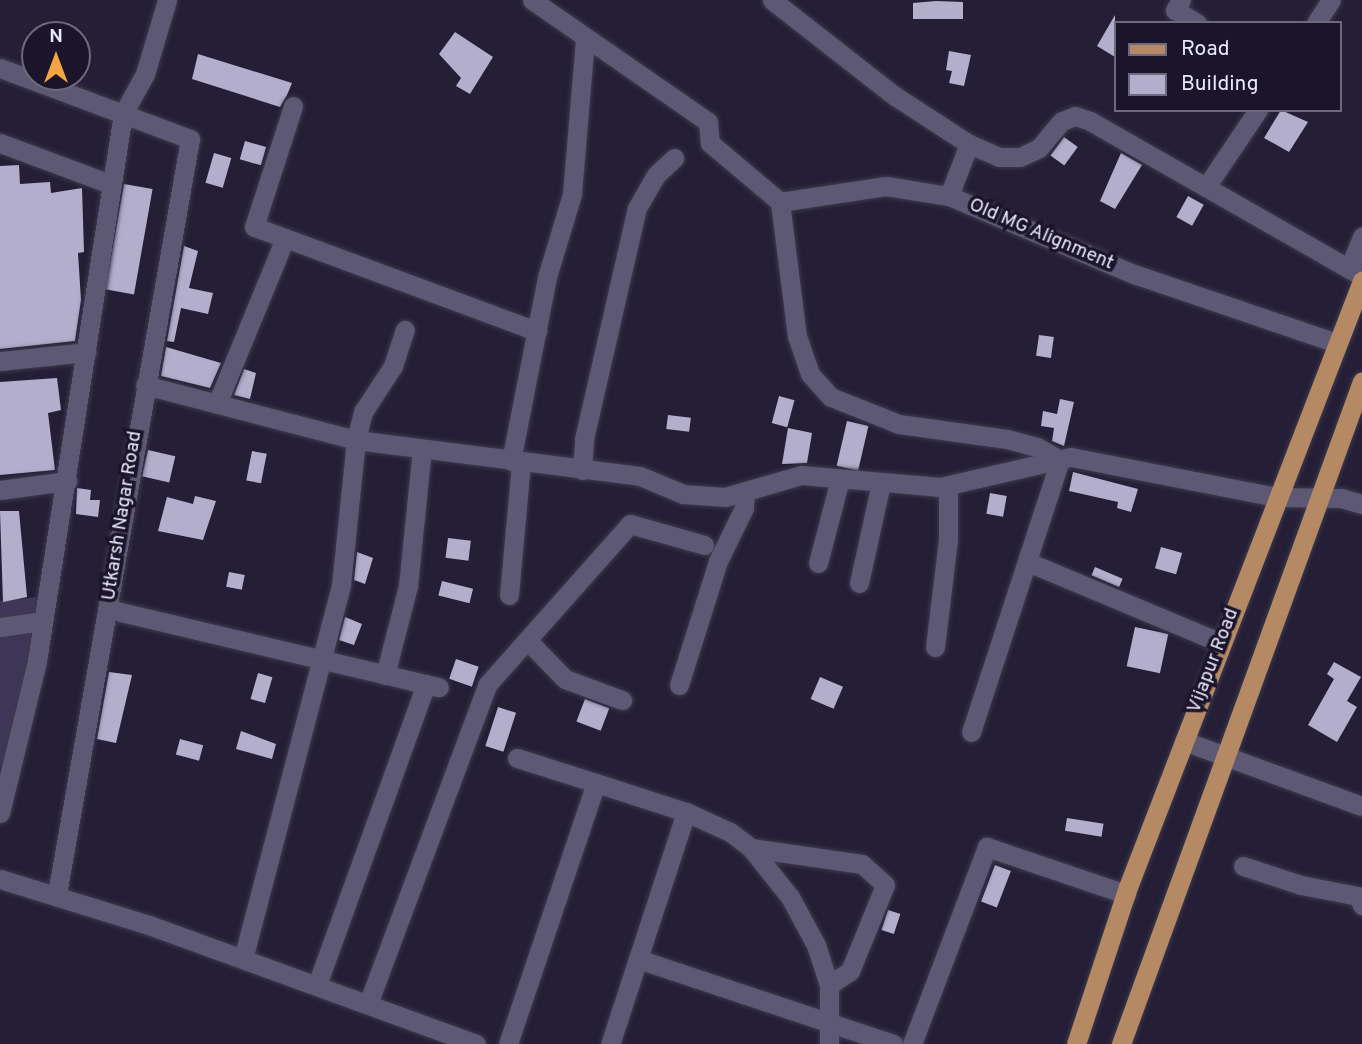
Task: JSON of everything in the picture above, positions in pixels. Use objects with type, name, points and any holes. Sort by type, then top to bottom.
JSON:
[{"type":"main road","name":"Vijapur Road","points":[[1076,1044],[1126,894],[1337,343],[1358,275]]},
{"type":"main road","points":[[1121,1044],[1362,381]]},
{"type":"street","points":[[0,813],[5,767],[43,621],[123,114],[145,74],[167,0]]},
{"type":"street","points":[[532,0],[708,122],[709,143],[780,202],[797,337],[810,374],[831,397],[899,424],[1007,439],[1037,447],[1060,460]]},
{"type":"street","points":[[772,0],[874,81],[969,144],[999,157],[1020,157],[1038,148],[1062,121],[1075,116],[1206,187],[1358,275],[1362,236]]},
{"type":"street","points":[[1181,0],[1175,10],[1194,21]]},
{"type":"street","points":[[1317,21],[1331,0]]},
{"type":"street","points":[[509,595],[516,462],[547,276],[572,194],[585,38]]},
{"type":"street","points":[[0,68],[123,114]]},
{"type":"street","points":[[293,106],[254,227],[537,331]]},
{"type":"street","points":[[1206,187],[1257,112]]},
{"type":"street","name":"Utkarsh Nagar Road","points":[[57,894],[190,139],[123,114]]},
{"type":"street","points":[[0,143],[110,184]]},
{"type":"street","name":"Old MG Alignment","points":[[969,144],[949,196],[1121,270],[1337,343]]},
{"type":"street","points":[[582,470],[584,439],[637,208],[656,175],[674,158]]},
{"type":"street","points":[[780,202],[886,186],[949,196]]},
{"type":"street","points":[[217,404],[285,238]]},
{"type":"street","points":[[243,960],[341,584],[356,440],[363,412],[393,366],[405,330]]},
{"type":"street","points":[[0,361],[87,352]]},
{"type":"street","points":[[145,385],[356,440],[640,476],[684,494],[725,497],[801,475],[948,486],[1071,457],[1278,497],[1321,497],[1362,504]]},
{"type":"street","points":[[385,675],[408,586],[422,449]]},
{"type":"street","points":[[971,732],[1030,563],[1060,460]]},
{"type":"street","points":[[818,563],[839,479]]},
{"type":"street","points":[[0,490],[67,481]]},
{"type":"street","points":[[859,583],[881,483]]},
{"type":"street","points":[[934,647],[948,540],[948,486]]},
{"type":"street","points":[[679,685],[718,561],[744,508],[745,491]]},
{"type":"street","points":[[368,1004],[487,685],[631,524],[705,545]]},
{"type":"street","points":[[1030,563],[1221,643]]},
{"type":"street","points":[[108,609],[433,686],[317,985]]},
{"type":"street","points":[[0,627],[43,621]]},
{"type":"street","points":[[527,640],[565,679],[622,700]]},
{"type":"street","points":[[1184,741],[1362,806]]},
{"type":"street","points":[[517,758],[685,812],[730,832],[751,848],[790,897],[816,945],[829,985],[832,1022],[829,1044]]},
{"type":"street","points":[[508,1044],[596,783]]},
{"type":"street","points":[[610,1044],[685,812]]},
{"type":"street","points":[[912,1044],[987,847],[1126,894]]},
{"type":"street","points":[[751,848],[862,864],[884,885],[850,971],[829,985]]},
{"type":"street","points":[[1243,866],[1301,885],[1358,895],[1362,905]]},
{"type":"street","points":[[0,879],[57,894],[476,1044]]},
{"type":"street","points":[[638,959],[892,1044]]},
{"type":"shaded area","points":[[47,596],[10,767],[0,767],[0,601]]},
{"type":"building","points":[[963,2],[963,19],[913,19],[913,3]]},
{"type":"building","points":[[1115,15],[1114,56],[1097,46]]},
{"type":"building","points":[[455,32],[493,57],[470,94],[456,86],[461,78],[439,54]]},
{"type":"building","points":[[949,51],[971,55],[964,86],[949,83],[952,71],[946,70]]},
{"type":"building","points":[[198,54],[292,83],[280,107],[192,79]]},
{"type":"building","points":[[1280,112],[1308,122],[1289,152],[1264,138]]},
{"type":"building","points":[[1064,137],[1078,147],[1064,166],[1050,156]]},
{"type":"building","points":[[245,141],[266,147],[261,165],[240,159]]},
{"type":"building","points":[[214,153],[231,158],[223,188],[205,183]]},
{"type":"building","points":[[1121,153],[1142,165],[1115,209],[1100,201]]},
{"type":"building","points":[[19,165],[20,184],[50,182],[51,193],[82,188],[84,252],[78,253],[81,300],[75,341],[0,349],[0,166]]},
{"type":"building","points":[[124,184],[153,189],[134,294],[105,289]]},
{"type":"building","points":[[1188,196],[1204,205],[1192,226],[1176,217]]},
{"type":"building","points":[[184,246],[198,251],[189,288],[213,293],[208,314],[181,308],[174,342],[167,341]]},
{"type":"building","points":[[1039,335],[1054,337],[1051,358],[1036,356]]},
{"type":"building","points":[[166,347],[221,363],[210,388],[161,376]]},
{"type":"building","points":[[244,369],[256,373],[250,399],[234,395]]},
{"type":"building","points":[[57,378],[61,410],[48,413],[55,470],[0,475],[0,382]]},
{"type":"building","points":[[779,396],[794,400],[787,427],[772,423]]},
{"type":"building","points":[[1060,399],[1074,402],[1064,446],[1052,441],[1054,428],[1041,426],[1043,411],[1057,414]]},
{"type":"building","points":[[668,415],[691,418],[689,432],[666,429]]},
{"type":"building","points":[[847,421],[868,426],[858,471],[837,466]]},
{"type":"building","points":[[788,428],[812,433],[807,463],[782,464]]},
{"type":"building","points":[[148,450],[175,456],[169,483],[142,476]]},
{"type":"building","points":[[252,451],[267,454],[261,483],[246,480]]},
{"type":"building","points":[[1073,472],[1138,489],[1131,512],[1117,508],[1118,502],[1069,491]]},
{"type":"building","points":[[77,488],[91,490],[90,500],[100,500],[98,517],[76,514]]},
{"type":"building","points":[[990,493],[1007,496],[1003,517],[986,514]]},
{"type":"building","points":[[195,496],[216,501],[203,540],[158,531],[167,497],[193,504]]},
{"type":"building","points":[[0,511],[19,511],[27,597],[3,602]]},
{"type":"building","points":[[448,538],[471,541],[468,561],[446,558]]},
{"type":"building","points":[[1161,547],[1182,553],[1176,574],[1155,568]]},
{"type":"building","points":[[357,552],[373,558],[365,584],[354,580]]},
{"type":"building","points":[[1095,567],[1123,579],[1119,587],[1091,575]]},
{"type":"building","points":[[229,572],[245,575],[242,590],[226,587]]},
{"type":"building","points":[[442,581],[473,589],[469,603],[438,596]]},
{"type":"building","points":[[345,617],[362,624],[354,645],[339,640]]},
{"type":"building","points":[[1135,627],[1168,634],[1160,673],[1127,666]]},
{"type":"building","points":[[456,659],[479,667],[472,687],[449,679]]},
{"type":"building","points":[[1334,662],[1361,677],[1347,701],[1357,707],[1337,742],[1308,725],[1334,679],[1327,674]]},
{"type":"building","points":[[109,672],[132,675],[116,743],[97,739]]},
{"type":"building","points":[[258,673],[272,677],[265,703],[251,699]]},
{"type":"building","points":[[820,677],[843,687],[834,709],[811,699]]},
{"type":"building","points":[[585,699],[609,708],[601,731],[576,721]]},
{"type":"building","points":[[498,707],[516,713],[503,752],[485,746]]},
{"type":"building","points":[[241,731],[276,744],[272,759],[236,749]]},
{"type":"building","points":[[180,739],[203,745],[199,761],[176,754]]},
{"type":"building","points":[[1067,818],[1104,824],[1102,837],[1065,831]]},
{"type":"building","points":[[995,865],[1011,871],[997,908],[981,901]]},
{"type":"building","points":[[888,910],[900,914],[894,934],[882,930]]}]
